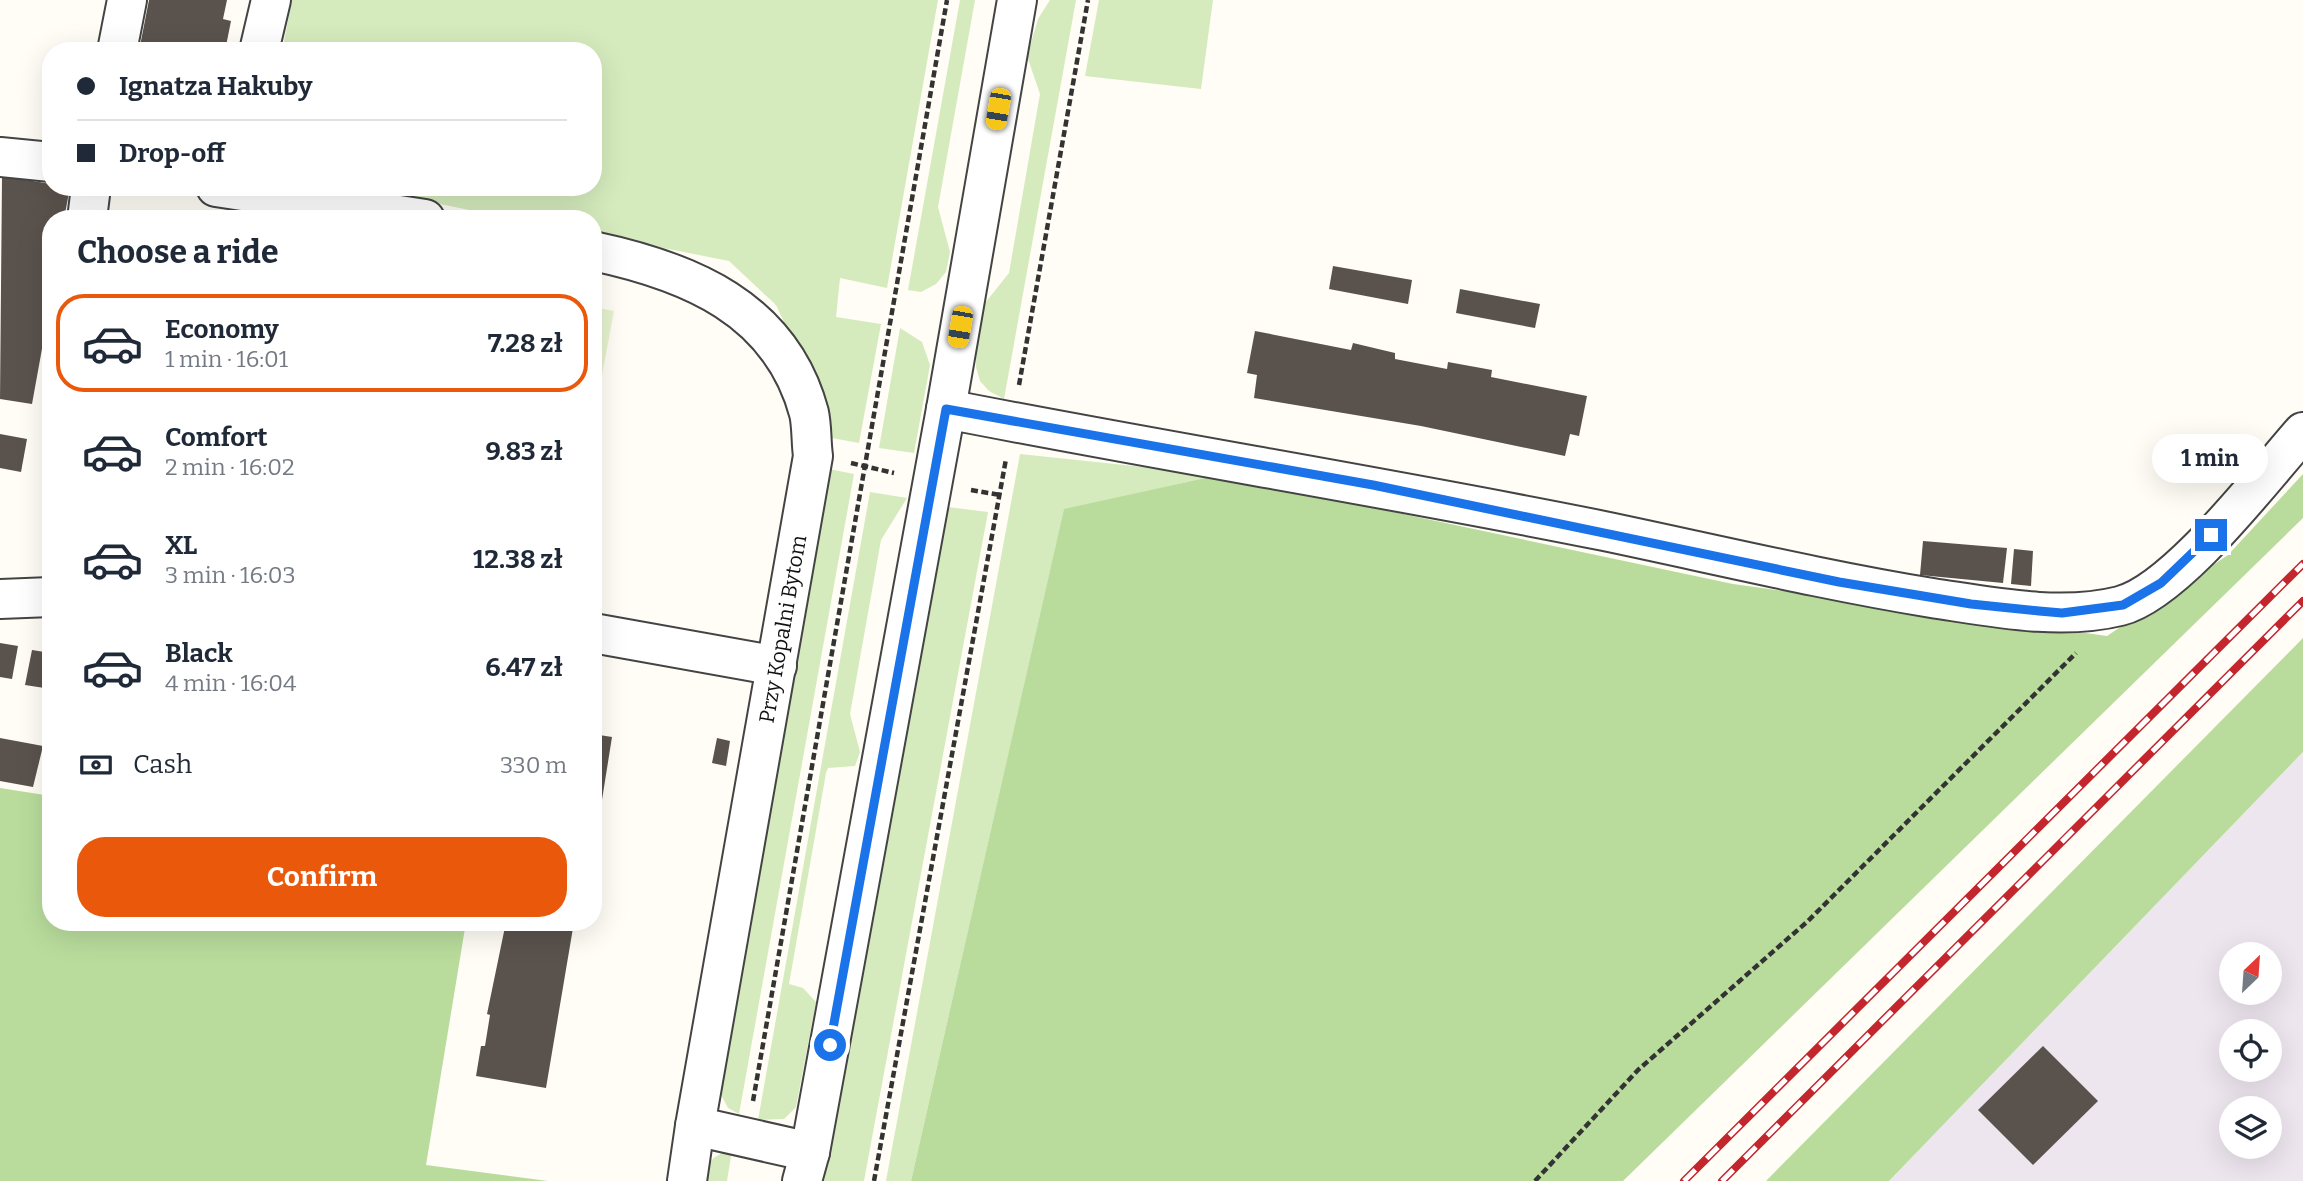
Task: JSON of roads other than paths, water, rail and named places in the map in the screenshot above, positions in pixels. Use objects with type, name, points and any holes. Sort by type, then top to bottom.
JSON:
[{"type":"street","points":[[119,42],[127,0]]},
{"type":"street","points":[[261,42],[271,0]]},
{"type":"street","points":[[695,1126],[747,1137],[806,1167],[946,409],[1017,0]]},
{"type":"street","points":[[0,157],[42,161]]},
{"type":"street","points":[[275,196],[363,210]]},
{"type":"street","name":"Przy Kopalni Bytom","points":[[602,253],[647,262],[689,278],[750,315],[788,364],[809,413],[813,456],[687,1181]]},
{"type":"street","points":[[946,409],[1373,485],[1866,587],[1971,604],[2062,613],[2123,605],[2161,583],[2192,555],[2303,432]]},
{"type":"street","points":[[0,599],[42,597]]},
{"type":"street","points":[[602,635],[777,666]]},
{"type":"railway","points":[[1684,1181],[2303,564]]},
{"type":"railway","points":[[1722,1181],[2303,601]]}]
